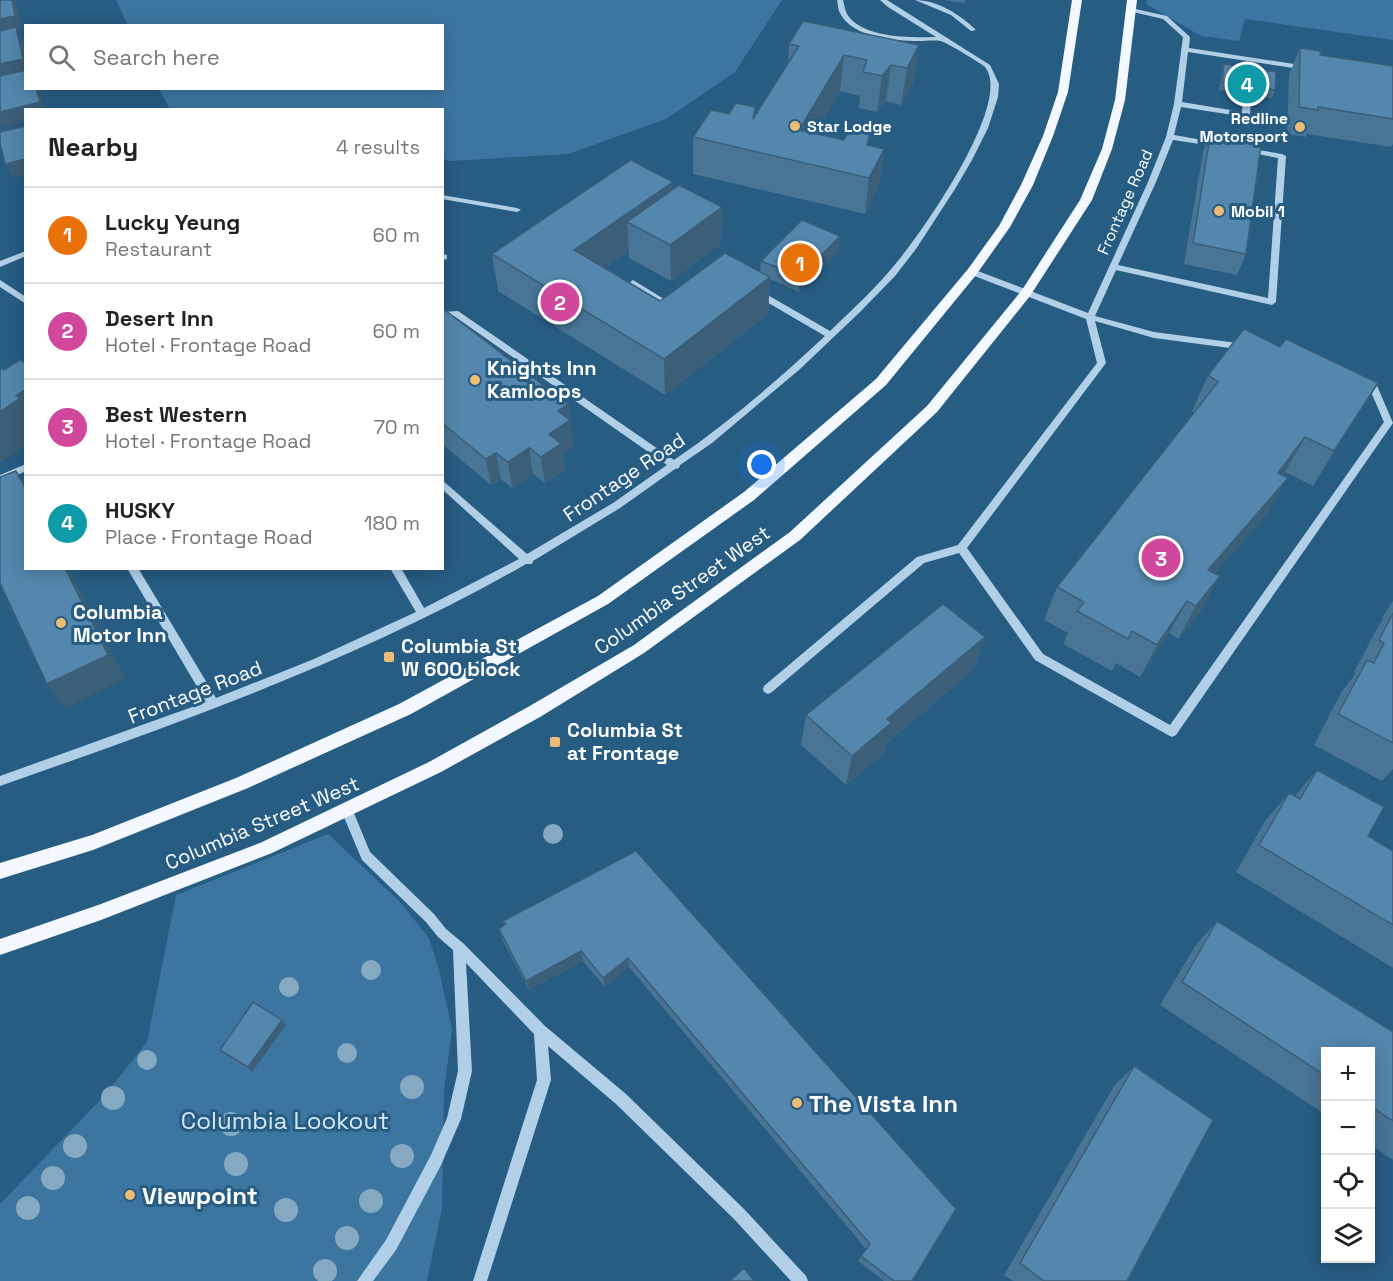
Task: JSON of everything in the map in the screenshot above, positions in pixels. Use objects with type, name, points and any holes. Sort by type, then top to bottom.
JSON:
[{"type":"main road","name":"Columbia Street West","points":[[0,871],[93,842],[242,783],[405,709],[603,600],[748,496],[881,382],[972,272],[1004,227],[1027,185],[1048,136],[1063,92],[1077,0]]},
{"type":"main road","name":"Columbia Street West","points":[[0,947],[101,912],[255,852],[435,767],[534,712],[639,649],[795,536],[932,410],[1026,293],[1086,200],[1107,149],[1120,100],[1132,5]]},
{"type":"street","points":[[840,0],[840,7],[847,18],[869,32],[901,39],[943,39]]},
{"type":"street","name":"Frontage Road","points":[[0,781],[214,705],[287,676],[528,561],[608,512],[676,466],[768,393],[831,335],[894,272],[955,183],[981,132],[994,97],[995,81],[988,66],[883,0]]},
{"type":"street","points":[[918,0],[953,14],[973,30]]},
{"type":"street","points":[[1132,5],[1165,17],[1187,37],[1186,50],[1316,69]]},
{"type":"street","name":"Frontage Road","points":[[1090,317],[1170,137],[1178,104],[1186,50]]},
{"type":"street","points":[[1178,104],[1246,115],[1250,59]]},
{"type":"street","points":[[1170,137],[1226,146]]},
{"type":"street","points":[[1113,267],[1272,302],[1282,156],[1237,148]]},
{"type":"street","points":[[444,197],[517,210]]},
{"type":"street","points":[[0,264],[24,254]]},
{"type":"street","points":[[972,272],[1090,317],[1154,335],[1260,351]]},
{"type":"street","points":[[0,283],[24,299]]},
{"type":"street","points":[[633,283],[673,309],[682,302]]},
{"type":"street","points":[[752,290],[831,335]]},
{"type":"street","points":[[444,315],[455,313],[676,466]]},
{"type":"street","points":[[768,689],[921,560],[962,548],[1102,363],[1090,317]]},
{"type":"street","points":[[962,548],[1039,657],[1172,732],[1389,422],[1372,383],[1350,377]]},
{"type":"street","points":[[0,479],[24,468]]},
{"type":"street","points":[[444,485],[528,561]]},
{"type":"street","points":[[133,570],[214,705]]},
{"type":"street","points":[[396,570],[422,613]]},
{"type":"street","points":[[347,810],[366,856],[540,1031],[621,1099],[739,1214],[801,1281]]},
{"type":"street","points":[[364,1281],[391,1245],[436,1160],[454,1119],[465,1071],[459,947]]},
{"type":"street","points":[[480,1281],[544,1080],[540,1031]]},
{"type":"green space","points":[[116,0],[782,0],[735,72],[666,119],[568,154],[450,161],[444,159],[444,108],[169,108],[160,90],[444,90],[444,24],[128,24]]},
{"type":"green space","points":[[1147,0],[1393,0],[1393,40],[1245,19],[1239,41],[1201,36],[1146,4]]},
{"type":"green space","name":"Columbia Lookout","points":[[328,834],[400,902],[429,938],[439,970],[452,1029],[444,1091],[442,1208],[427,1281],[0,1281],[0,1204],[104,1096],[147,1042],[176,895]]},
{"type":"building","points":[[0,0],[12,0],[15,16],[0,19]]},
{"type":"building","points":[[803,21],[919,45],[907,68],[891,65],[882,76],[863,72],[867,60],[844,55],[799,130],[844,140],[850,128],[870,132],[867,145],[884,149],[869,178],[693,137],[711,110],[729,114],[736,103],[755,107],[753,119],[799,46],[789,44]]},
{"type":"building","points":[[16,27],[23,59],[0,64],[0,31]]},
{"type":"building","points":[[1300,48],[1321,51],[1320,55],[1393,66],[1393,119],[1318,107],[1318,110],[1299,107]]},
{"type":"building","points":[[1224,64],[1276,72],[1275,90],[1222,82]]},
{"type":"building","points":[[24,70],[24,90],[37,90],[40,102],[0,112],[0,76]]},
{"type":"building","points":[[24,126],[24,159],[5,164],[0,132]]},
{"type":"building","name":"Mobil 1","points":[[1211,131],[1262,138],[1246,254],[1193,243]]},
{"type":"building","points":[[631,160],[673,182],[574,250],[660,301],[725,253],[770,277],[664,359],[492,254]]},
{"type":"building","points":[[679,185],[722,207],[670,245],[627,222]]},
{"type":"building","points":[[802,220],[840,236],[800,277],[761,261]]},
{"type":"building","name":"Knights Inn Kamloops","points":[[444,310],[568,404],[558,411],[570,420],[549,434],[561,444],[541,457],[529,448],[508,462],[496,453],[486,459],[444,425]]},
{"type":"building","points":[[1244,329],[1280,347],[1286,339],[1378,383],[1334,451],[1305,437],[1278,473],[1288,478],[1208,570],[1220,576],[1196,606],[1187,601],[1157,645],[1132,631],[1128,639],[1077,611],[1084,602],[1057,587],[1218,382],[1208,375]]},
{"type":"building","points":[[20,360],[24,363],[24,390],[16,396],[20,398],[0,412],[0,367],[4,370]]},
{"type":"building","name":"Columbia Motor Inn","points":[[16,471],[24,486],[24,570],[66,570],[108,655],[47,684],[0,583],[0,477]]},
{"type":"building","points":[[943,604],[985,637],[887,719],[891,723],[852,756],[806,715]]},
{"type":"building","points":[[1393,613],[1393,743],[1338,714],[1367,660],[1374,663],[1384,643],[1379,640]]},
{"type":"building","points":[[1317,770],[1384,807],[1368,836],[1393,851],[1393,925],[1259,845],[1289,793],[1300,799]]},
{"type":"building","name":"The Vista Inn","points":[[636,851],[956,1209],[912,1281],[894,1281],[861,1256],[870,1244],[628,958],[603,978],[581,951],[526,981],[499,929],[506,924],[503,921]]},
{"type":"building","points":[[1217,921],[1393,1032],[1393,1121],[1375,1109],[1375,1047],[1321,1047],[1321,1073],[1182,982]]},
{"type":"building","name":"Columbia Lookout","points":[[253,1002],[282,1020],[248,1067],[220,1050]]},
{"type":"building","points":[[1134,1066],[1213,1120],[1127,1281],[1044,1281],[1020,1263]]},
{"type":"building","points":[[744,1268],[754,1281],[730,1281]]},
{"type":"place","name":"HUSKY","points":[[1247,84]]},
{"type":"place","name":"Star Lodge","points":[[795,126]]},
{"type":"place","name":"Redline Motorsport","points":[[1300,127]]},
{"type":"place","name":"Mobil 1","points":[[1219,211]]},
{"type":"place","name":"Lucky Yeung","points":[[800,263]]},
{"type":"place","name":"Desert Inn","points":[[560,302]]},
{"type":"place","name":"Knights Inn Kamloops","points":[[475,380]]},
{"type":"place","name":"Best Western","points":[[1161,558]]},
{"type":"place","name":"Columbia Motor Inn","points":[[61,623]]},
{"type":"place","name":"Columbia St W 600 block","points":[[389,657]]},
{"type":"place","name":"Columbia St at Frontage","points":[[555,742]]},
{"type":"place","name":"The Vista Inn","points":[[797,1103]]},
{"type":"place","name":"Viewpoint","points":[[130,1195]]}]
